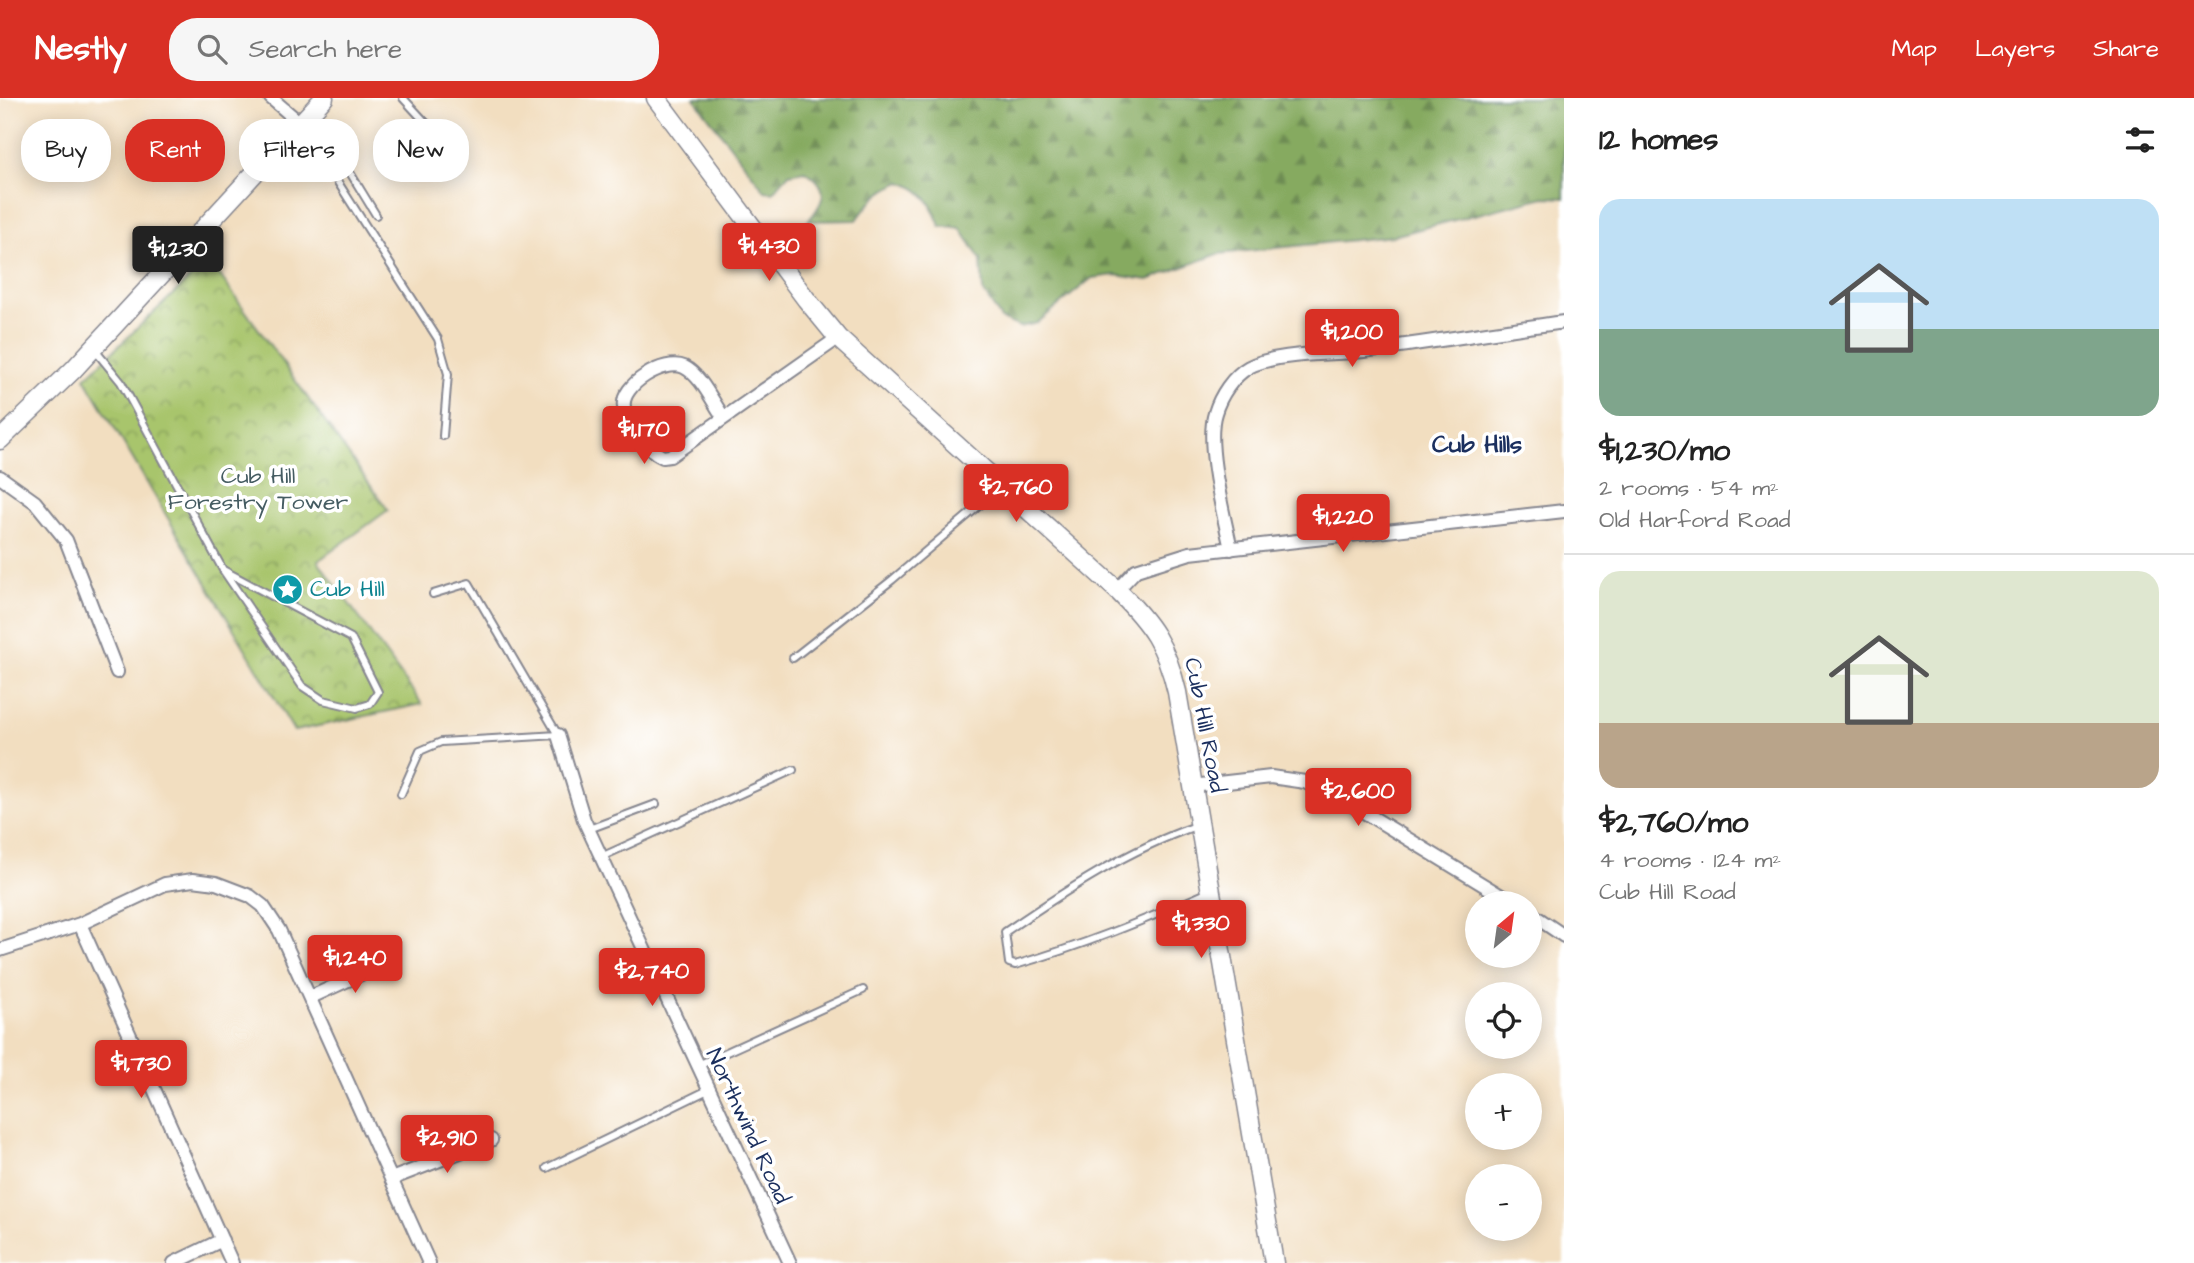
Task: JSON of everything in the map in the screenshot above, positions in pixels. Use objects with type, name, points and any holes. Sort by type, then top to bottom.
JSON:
[{"type":"street","points":[[0,440],[94,348],[312,111],[271,98]]},
{"type":"street","name":"Cub Hill Road","points":[[656,98],[792,281],[838,338],[1117,590],[1144,618],[1167,655],[1177,692],[1274,1263]]},
{"type":"street","points":[[1231,549],[1220,495],[1212,431],[1217,405],[1238,374],[1251,366],[1274,360],[1364,351],[1564,321]]},
{"type":"street","points":[[724,418],[693,373],[677,365],[660,368],[629,388],[624,398],[627,416],[649,448],[663,457],[670,456],[838,338]]},
{"type":"street","points":[[0,477],[35,502],[66,540],[117,672]]},
{"type":"street","points":[[1117,590],[1136,570],[1191,553],[1564,511]]},
{"type":"street","name":"Northwind Road","points":[[558,735],[588,829],[785,1261]]},
{"type":"street","points":[[1192,786],[1271,777],[1305,782],[1354,806],[1493,891]]},
{"type":"street","points":[[0,950],[80,924],[165,884],[193,880],[216,883],[250,896],[263,906],[279,930],[429,1263]]},
{"type":"street","points":[[1542,921],[1564,936]]},
{"type":"street","points":[[80,924],[232,1263]]},
{"type":"street","points":[[311,997],[385,963]]},
{"type":"street","points":[[391,1179],[491,1140]]},
{"type":"street","points":[[174,1263],[222,1240]]},
{"type":"lane","points":[[403,98],[422,119]]},
{"type":"lane","points":[[312,111],[376,215]]},
{"type":"lane","points":[[312,111],[438,340],[448,374],[443,436]]},
{"type":"lane","points":[[94,348],[121,382],[223,570],[302,686],[323,700],[356,708],[370,704],[378,692],[351,638],[223,570]]},
{"type":"lane","points":[[793,657],[892,580],[1002,486]]},
{"type":"lane","points":[[401,794],[420,751],[441,742],[558,735],[469,583],[433,594]]},
{"type":"lane","points":[[601,857],[793,770]]},
{"type":"lane","points":[[588,829],[656,804]]},
{"type":"lane","points":[[1198,825],[1141,849],[1032,913],[1005,932],[1009,963],[1015,965],[1062,952],[1110,935],[1209,891]]},
{"type":"lane","points":[[697,1065],[795,1023],[863,989]]},
{"type":"lane","points":[[547,1168],[708,1090]]},
{"type":"green space","points":[[694,98],[1564,98],[1564,198],[1544,197],[1393,236],[1218,254],[1148,280],[1115,275],[1092,278],[1037,323],[1020,327],[1001,319],[983,291],[981,260],[960,228],[940,226],[922,193],[901,182],[876,197],[857,220],[808,221],[818,208],[823,195],[814,177],[805,171],[789,174],[773,192],[765,191]]},
{"type":"green space","name":"Cub Hill Forestry Tower","points":[[209,260],[388,510],[318,561],[422,704],[294,731],[85,378]]},
{"type":"place","name":"Cub Hill","points":[[287,589]]},
{"type":"district","name":"Cub Hills","points":[[1477,445]]}]
